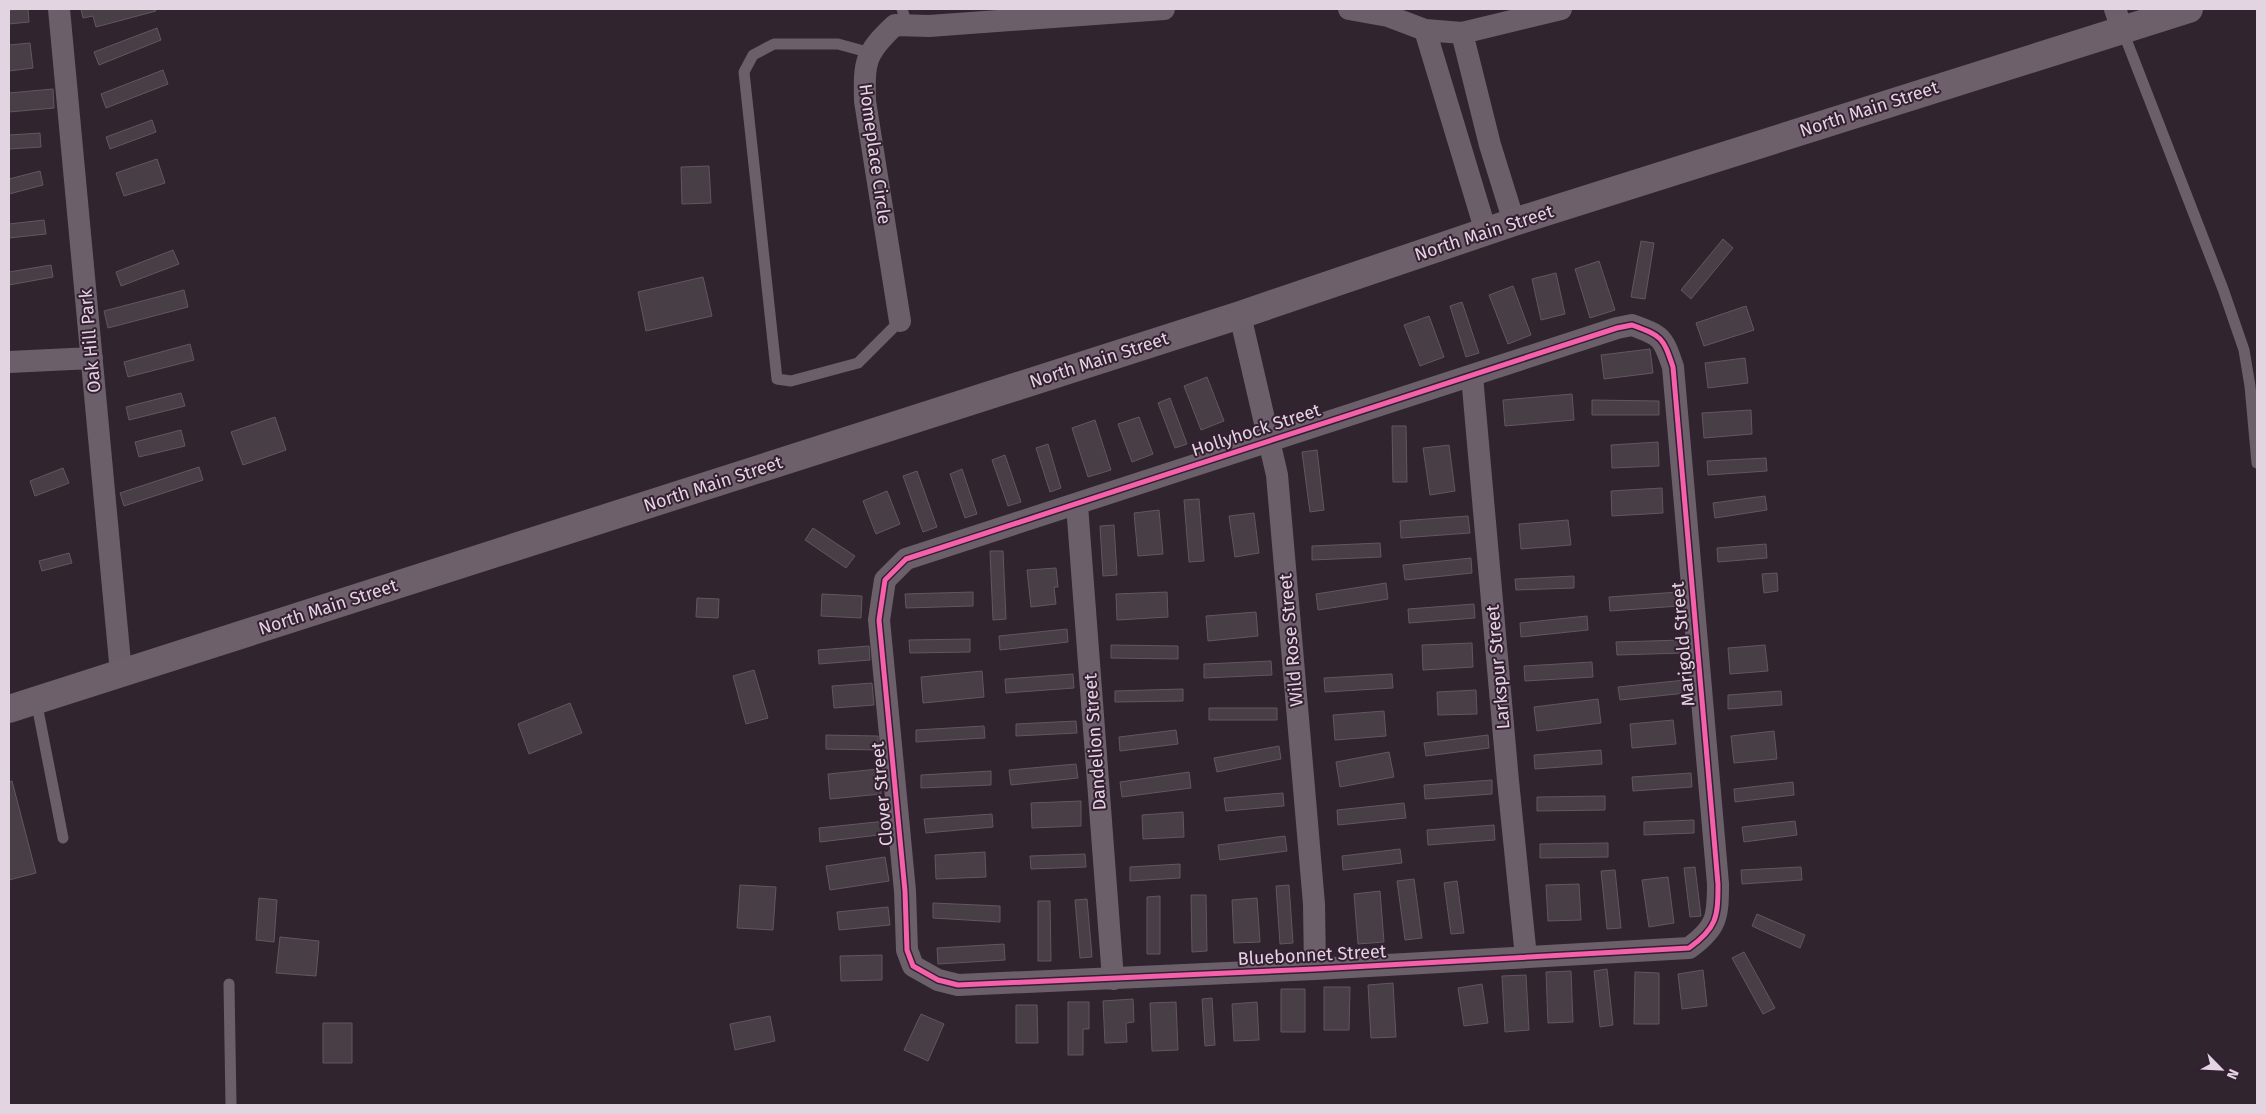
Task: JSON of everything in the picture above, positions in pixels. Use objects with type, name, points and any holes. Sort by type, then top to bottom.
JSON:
[{"type":"main road","name":"North Main Street","points":[[9,709],[1240,315],[2118,19],[2189,9]]},
{"type":"street","name":"Oak Hill Park","points":[[59,9],[121,673]]},
{"type":"street","name":"Homeplace Circle","points":[[900,321],[865,101],[864,68],[876,43],[904,17],[938,25],[1164,9]]},
{"type":"street","points":[[1349,9],[1372,11],[1426,30],[1462,33],[1562,9]]},
{"type":"street","points":[[1426,30],[1486,232]]},
{"type":"street","points":[[1462,33],[1484,121],[1514,222]]},
{"type":"street","points":[[1454,128],[1484,121]]},
{"type":"street","name":"Wild Rose Street","points":[[1240,315],[1278,485],[1314,904],[1315,969]]},
{"type":"street","name":"Hollyhock Street","points":[[882,590],[885,580],[906,559],[1078,505],[1268,440],[1617,328],[1632,325],[1654,333]]},
{"type":"street","name":"Marigold Street","points":[[1654,333],[1665,342],[1673,367],[1718,884],[1718,912],[1706,936],[1689,948]]},
{"type":"street","points":[[9,362],[92,358]]},
{"type":"street","name":"Larkspur Street","points":[[1472,376],[1508,781],[1526,957]]},
{"type":"street","name":"Dandelion Street","points":[[1078,505],[1113,979]]},
{"type":"street","name":"Clover Street","points":[[882,590],[879,620],[904,891],[907,950],[913,966],[938,980]]},
{"type":"street","name":"Bluebonnet Street","points":[[938,980],[958,985],[1113,979],[1689,948]]},
{"type":"lane","points":[[2118,19],[2223,290],[2244,350],[2250,386],[2257,463]]},
{"type":"lane","points":[[871,53],[838,44],[774,44],[753,55],[744,72],[777,379],[792,381],[858,363],[900,321]]},
{"type":"lane","points":[[36,700],[63,838]]},
{"type":"lane","points":[[229,984],[231,1105]]},
{"type":"building","points":[[9,9],[28,9],[29,22],[9,24]]},
{"type":"building","points":[[81,9],[155,9],[156,11],[96,27],[93,16],[83,18]]},
{"type":"building","points":[[157,28],[161,40],[99,65],[94,52]]},
{"type":"building","points":[[30,43],[33,68],[9,71],[9,45]]},
{"type":"building","points":[[163,70],[168,84],[106,108],[101,94]]},
{"type":"building","points":[[53,89],[54,108],[9,112],[9,93]]},
{"type":"building","points":[[152,120],[156,132],[110,149],[106,137]]},
{"type":"building","points":[[40,133],[41,147],[9,149],[9,135]]},
{"type":"building","points":[[157,159],[165,183],[124,196],[116,173]]},
{"type":"building","points":[[709,166],[711,203],[682,204],[681,167]]},
{"type":"building","points":[[40,171],[43,185],[9,194],[9,179]]},
{"type":"building","points":[[44,220],[46,234],[9,238],[9,224]]},
{"type":"building","points":[[1723,239],[1733,248],[1691,299],[1681,290]]},
{"type":"building","points":[[1641,241],[1654,243],[1645,299],[1631,297]]},
{"type":"building","points":[[173,250],[179,264],[121,286],[116,272]]},
{"type":"building","points":[[1599,261],[1615,310],[1590,318],[1575,269]]},
{"type":"building","points":[[51,265],[53,277],[9,285],[9,272]]},
{"type":"building","points":[[1556,273],[1565,314],[1541,320],[1532,279]]},
{"type":"building","points":[[703,277],[712,316],[646,331],[638,292]]},
{"type":"building","points":[[1513,286],[1531,335],[1508,344],[1489,295]]},
{"type":"building","points":[[184,290],[188,307],[108,328],[104,311]]},
{"type":"building","points":[[1462,302],[1479,353],[1466,357],[1450,306]]},
{"type":"building","points":[[1746,306],[1754,330],[1704,346],[1696,323]]},
{"type":"building","points":[[1429,316],[1444,357],[1420,366],[1404,325]]},
{"type":"building","points":[[190,344],[194,360],[128,377],[124,362]]},
{"type":"building","points":[[1650,349],[1653,373],[1604,379],[1601,355]]},
{"type":"building","points":[[1745,358],[1748,383],[1708,388],[1705,363]]},
{"type":"building","points":[[1207,377],[1224,421],[1201,430],[1184,386]]},
{"type":"building","points":[[181,393],[185,406],[129,420],[126,407]]},
{"type":"building","points":[[1572,394],[1574,420],[1505,426],[1503,400]]},
{"type":"building","points":[[1170,398],[1187,444],[1175,448],[1158,403]]},
{"type":"building","points":[[1592,400],[1659,401],[1659,415],[1592,415]]},
{"type":"building","points":[[1751,410],[1752,434],[1704,438],[1702,413]]},
{"type":"building","points":[[275,417],[286,450],[243,465],[231,432]]},
{"type":"building","points":[[1139,417],[1153,454],[1132,462],[1118,424]]},
{"type":"building","points":[[1095,420],[1111,470],[1088,477],[1072,428]]},
{"type":"building","points":[[1392,426],[1406,426],[1407,482],[1393,482]]},
{"type":"building","points":[[181,430],[185,446],[139,457],[135,442]]},
{"type":"building","points":[[1658,442],[1659,466],[1612,468],[1611,445]]},
{"type":"building","points":[[1048,444],[1061,488],[1050,492],[1036,448]]},
{"type":"building","points":[[1449,445],[1455,491],[1430,495],[1423,448]]},
{"type":"building","points":[[1317,450],[1324,510],[1310,512],[1302,452]]},
{"type":"building","points":[[1005,455],[1021,502],[1008,506],[992,460]]},
{"type":"building","points":[[1766,458],[1767,471],[1708,475],[1707,461]]},
{"type":"building","points":[[199,467],[203,480],[124,506],[120,493]]},
{"type":"building","points":[[63,468],[69,483],[35,496],[30,481]]},
{"type":"building","points":[[962,469],[977,514],[965,518],[950,474]]},
{"type":"building","points":[[917,471],[937,527],[923,532],[903,476]]},
{"type":"building","points":[[1662,488],[1663,513],[1612,516],[1611,491]]},
{"type":"building","points":[[887,491],[900,524],[876,534],[863,501]]},
{"type":"building","points":[[1765,496],[1767,510],[1715,518],[1713,503]]},
{"type":"building","points":[[1199,499],[1204,561],[1189,562],[1184,500]]},
{"type":"building","points":[[1159,510],[1163,554],[1138,556],[1134,513]]},
{"type":"building","points":[[1254,513],[1259,553],[1235,557],[1229,516]]},
{"type":"building","points":[[1468,516],[1470,533],[1401,538],[1400,521]]},
{"type":"building","points":[[1568,520],[1571,545],[1521,549],[1519,524]]},
{"type":"building","points":[[1114,525],[1117,575],[1103,576],[1100,526]]},
{"type":"building","points":[[813,528],[855,556],[846,568],[805,540]]},
{"type":"building","points":[[1380,543],[1381,557],[1312,560],[1312,546]]},
{"type":"building","points":[[1766,544],[1767,558],[1718,562],[1717,548]]},
{"type":"building","points":[[990,551],[1003,551],[1006,619],[993,620]]},
{"type":"building","points":[[69,553],[72,563],[42,571],[39,561]]},
{"type":"building","points":[[1471,558],[1472,573],[1405,580],[1403,565]]},
{"type":"building","points":[[1056,568],[1058,587],[1054,587],[1056,604],[1031,607],[1027,570]]},
{"type":"building","points":[[1777,573],[1778,591],[1764,593],[1762,574]]},
{"type":"building","points":[[1574,576],[1574,588],[1516,590],[1515,579]]},
{"type":"building","points":[[1386,583],[1388,599],[1318,610],[1316,594]]},
{"type":"building","points":[[973,592],[973,606],[906,608],[905,594]]},
{"type":"building","points":[[1167,592],[1168,617],[1117,620],[1116,594]]},
{"type":"building","points":[[1678,592],[1679,606],[1610,611],[1609,597]]},
{"type":"building","points":[[822,594],[862,596],[861,618],[821,616]]},
{"type":"building","points":[[697,598],[719,599],[718,618],[696,617]]},
{"type":"building","points":[[1474,604],[1475,618],[1409,623],[1408,609]]},
{"type":"building","points":[[1256,612],[1258,636],[1208,641],[1206,616]]},
{"type":"building","points":[[1587,616],[1588,630],[1521,637],[1520,623]]},
{"type":"building","points":[[1067,629],[1068,642],[1000,650],[999,636]]},
{"type":"building","points":[[970,639],[970,652],[910,653],[909,640]]},
{"type":"building","points":[[1682,640],[1683,653],[1617,655],[1616,642]]},
{"type":"building","points":[[1472,643],[1473,667],[1423,670],[1422,645]]},
{"type":"building","points":[[1111,645],[1178,646],[1178,659],[1111,658]]},
{"type":"building","points":[[1765,645],[1768,671],[1730,674],[1728,648]]},
{"type":"building","points":[[869,646],[870,660],[819,664],[818,650]]},
{"type":"building","points":[[1271,661],[1272,675],[1204,678],[1204,664]]},
{"type":"building","points":[[1592,662],[1593,677],[1525,681],[1524,666]]},
{"type":"building","points":[[754,670],[768,718],[746,724],[733,676]]},
{"type":"building","points":[[982,671],[984,697],[923,703],[921,677]]},
{"type":"building","points":[[1073,674],[1074,688],[1006,693],[1005,679]]},
{"type":"building","points":[[1392,674],[1393,688],[1325,692],[1324,678]]},
{"type":"building","points":[[1685,680],[1686,693],[1620,700],[1618,687]]},
{"type":"building","points":[[872,683],[874,705],[834,708],[832,686]]},
{"type":"building","points":[[1183,689],[1183,701],[1115,702],[1115,691]]},
{"type":"building","points":[[1476,690],[1477,714],[1438,715],[1437,692]]},
{"type":"building","points":[[1781,691],[1782,705],[1728,709],[1728,695]]},
{"type":"building","points":[[1598,699],[1601,723],[1537,731],[1534,707]]},
{"type":"building","points":[[570,703],[582,733],[529,754],[518,724]]},
{"type":"building","points":[[1209,708],[1277,708],[1277,720],[1209,720]]},
{"type":"building","points":[[1384,711],[1386,736],[1335,740],[1333,715]]},
{"type":"building","points":[[1673,720],[1676,744],[1632,748],[1630,724]]},
{"type":"building","points":[[1076,721],[1077,733],[1016,736],[1016,724]]},
{"type":"building","points":[[984,726],[985,738],[916,742],[916,730]]},
{"type":"building","points":[[1176,730],[1178,744],[1120,751],[1119,737]]},
{"type":"building","points":[[1774,731],[1777,759],[1734,763],[1731,736]]},
{"type":"building","points":[[826,735],[878,736],[878,750],[826,749]]},
{"type":"building","points":[[1488,735],[1489,748],[1426,756],[1424,743]]},
{"type":"building","points":[[1279,746],[1281,759],[1217,772],[1214,758]]},
{"type":"building","points":[[1601,750],[1602,764],[1535,769],[1534,755]]},
{"type":"building","points":[[1389,752],[1394,777],[1340,787],[1336,762]]},
{"type":"building","points":[[1076,764],[1078,778],[1011,785],[1009,770]]},
{"type":"building","points":[[879,769],[881,794],[830,799],[828,774]]},
{"type":"building","points":[[991,771],[991,785],[921,788],[921,775]]},
{"type":"building","points":[[1189,772],[1191,788],[1122,797],[1120,782]]},
{"type":"building","points":[[1691,773],[1692,787],[1633,791],[1632,777]]},
{"type":"building","points":[[1492,780],[1492,794],[1425,799],[1424,785]]},
{"type":"building","points":[[12,781],[36,873],[9,880],[9,782]]},
{"type":"building","points":[[1793,782],[1794,795],[1735,802],[1734,789]]},
{"type":"building","points":[[1283,793],[1284,806],[1226,811],[1224,798]]},
{"type":"building","points":[[1605,796],[1605,810],[1537,811],[1537,797]]},
{"type":"building","points":[[1081,801],[1081,826],[1032,828],[1031,803]]},
{"type":"building","points":[[1404,803],[1406,818],[1338,825],[1337,810]]},
{"type":"building","points":[[1183,812],[1184,837],[1143,839],[1142,815]]},
{"type":"building","points":[[992,814],[993,827],[926,833],[924,819]]},
{"type":"building","points":[[1694,820],[1694,833],[1644,835],[1644,822]]},
{"type":"building","points":[[886,821],[887,834],[820,842],[819,828]]},
{"type":"building","points":[[1795,821],[1797,835],[1744,842],[1742,827]]},
{"type":"building","points":[[1494,825],[1495,840],[1428,845],[1427,830]]},
{"type":"building","points":[[1285,836],[1287,851],[1220,860],[1218,845]]},
{"type":"building","points":[[1608,843],[1608,857],[1540,858],[1540,844]]},
{"type":"building","points":[[1400,849],[1402,863],[1343,870],[1342,856]]},
{"type":"building","points":[[985,852],[986,877],[936,879],[935,855]]},
{"type":"building","points":[[1085,854],[1086,867],[1031,869],[1030,856]]},
{"type":"building","points":[[885,857],[889,881],[830,890],[826,866]]},
{"type":"building","points":[[1180,864],[1180,878],[1130,881],[1130,867]]},
{"type":"building","points":[[1695,867],[1701,916],[1690,917],[1684,868]]},
{"type":"building","points":[[1801,867],[1802,880],[1742,884],[1741,870]]},
{"type":"building","points":[[1615,870],[1621,928],[1607,929],[1601,871]]},
{"type":"building","points":[[1668,877],[1674,923],[1649,927],[1642,880]]},
{"type":"building","points":[[1414,879],[1422,938],[1405,940],[1397,881]]},
{"type":"building","points":[[1457,881],[1464,933],[1451,934],[1444,883]]},
{"type":"building","points":[[1579,884],[1581,920],[1548,921],[1546,885]]},
{"type":"building","points":[[740,885],[776,887],[773,930],[737,928]]},
{"type":"building","points":[[1289,885],[1293,943],[1280,944],[1276,886]]},
{"type":"building","points":[[1380,891],[1384,942],[1358,944],[1354,894]]},
{"type":"building","points":[[1191,895],[1206,895],[1207,951],[1192,952]]},
{"type":"building","points":[[1160,896],[1160,954],[1147,954],[1147,897]]},
{"type":"building","points":[[259,898],[277,900],[274,942],[256,940]]},
{"type":"building","points":[[1257,898],[1260,942],[1234,943],[1232,900]]},
{"type":"building","points":[[1087,899],[1092,957],[1080,958],[1075,900]]},
{"type":"building","points":[[1038,901],[1050,901],[1051,961],[1038,961]]},
{"type":"building","points":[[933,903],[1000,906],[1000,922],[933,918]]},
{"type":"building","points":[[888,907],[890,925],[839,930],[837,912]]},
{"type":"building","points":[[1757,914],[1805,935],[1800,948],[1752,926]]},
{"type":"building","points":[[280,937],[319,941],[316,976],[276,973]]},
{"type":"building","points":[[1004,944],[1005,960],[938,964],[937,948]]},
{"type":"building","points":[[1744,952],[1775,1008],[1763,1014],[1732,958]]},
{"type":"building","points":[[882,955],[882,980],[841,981],[840,956]]},
{"type":"building","points":[[1607,969],[1613,1025],[1600,1027],[1594,971]]},
{"type":"building","points":[[1703,970],[1707,1006],[1682,1009],[1678,974]]},
{"type":"building","points":[[1571,971],[1573,1022],[1548,1023],[1546,972]]},
{"type":"building","points":[[1635,972],[1659,973],[1659,1024],[1634,1024]]},
{"type":"building","points":[[1526,975],[1529,1030],[1505,1032],[1502,976]]},
{"type":"building","points":[[1393,983],[1396,1037],[1371,1038],[1368,985]]},
{"type":"building","points":[[1482,984],[1488,1023],[1464,1026],[1458,988]]},
{"type":"building","points":[[1324,987],[1350,987],[1349,1030],[1324,1030]]},
{"type":"building","points":[[1281,989],[1305,989],[1305,1032],[1281,1032]]},
{"type":"building","points":[[1212,998],[1215,1045],[1205,1046],[1202,999]]},
{"type":"building","points":[[1133,999],[1134,1022],[1126,1023],[1127,1042],[1105,1043],[1103,1001]]},
{"type":"building","points":[[1068,1002],[1089,1002],[1089,1029],[1083,1029],[1083,1055],[1068,1055]]},
{"type":"building","points":[[1176,1002],[1178,1050],[1152,1051],[1150,1003]]},
{"type":"building","points":[[1257,1002],[1259,1040],[1234,1041],[1232,1004]]},
{"type":"building","points":[[1016,1005],[1037,1005],[1038,1043],[1016,1043]]},
{"type":"building","points":[[921,1014],[944,1024],[928,1061],[904,1050]]},
{"type":"building","points":[[770,1016],[775,1041],[735,1050],[730,1024]]},
{"type":"building","points":[[323,1023],[352,1023],[352,1063],[323,1063]]},
{"type":"cycle path","points":[[1632,325],[1656,335],[1664,343],[1673,367],[1718,884],[1714,921],[1698,941],[1689,948],[1315,969],[958,985],[938,980],[913,966],[907,950],[905,891],[879,620],[885,580],[906,559],[1617,328],[1632,325]]}]
